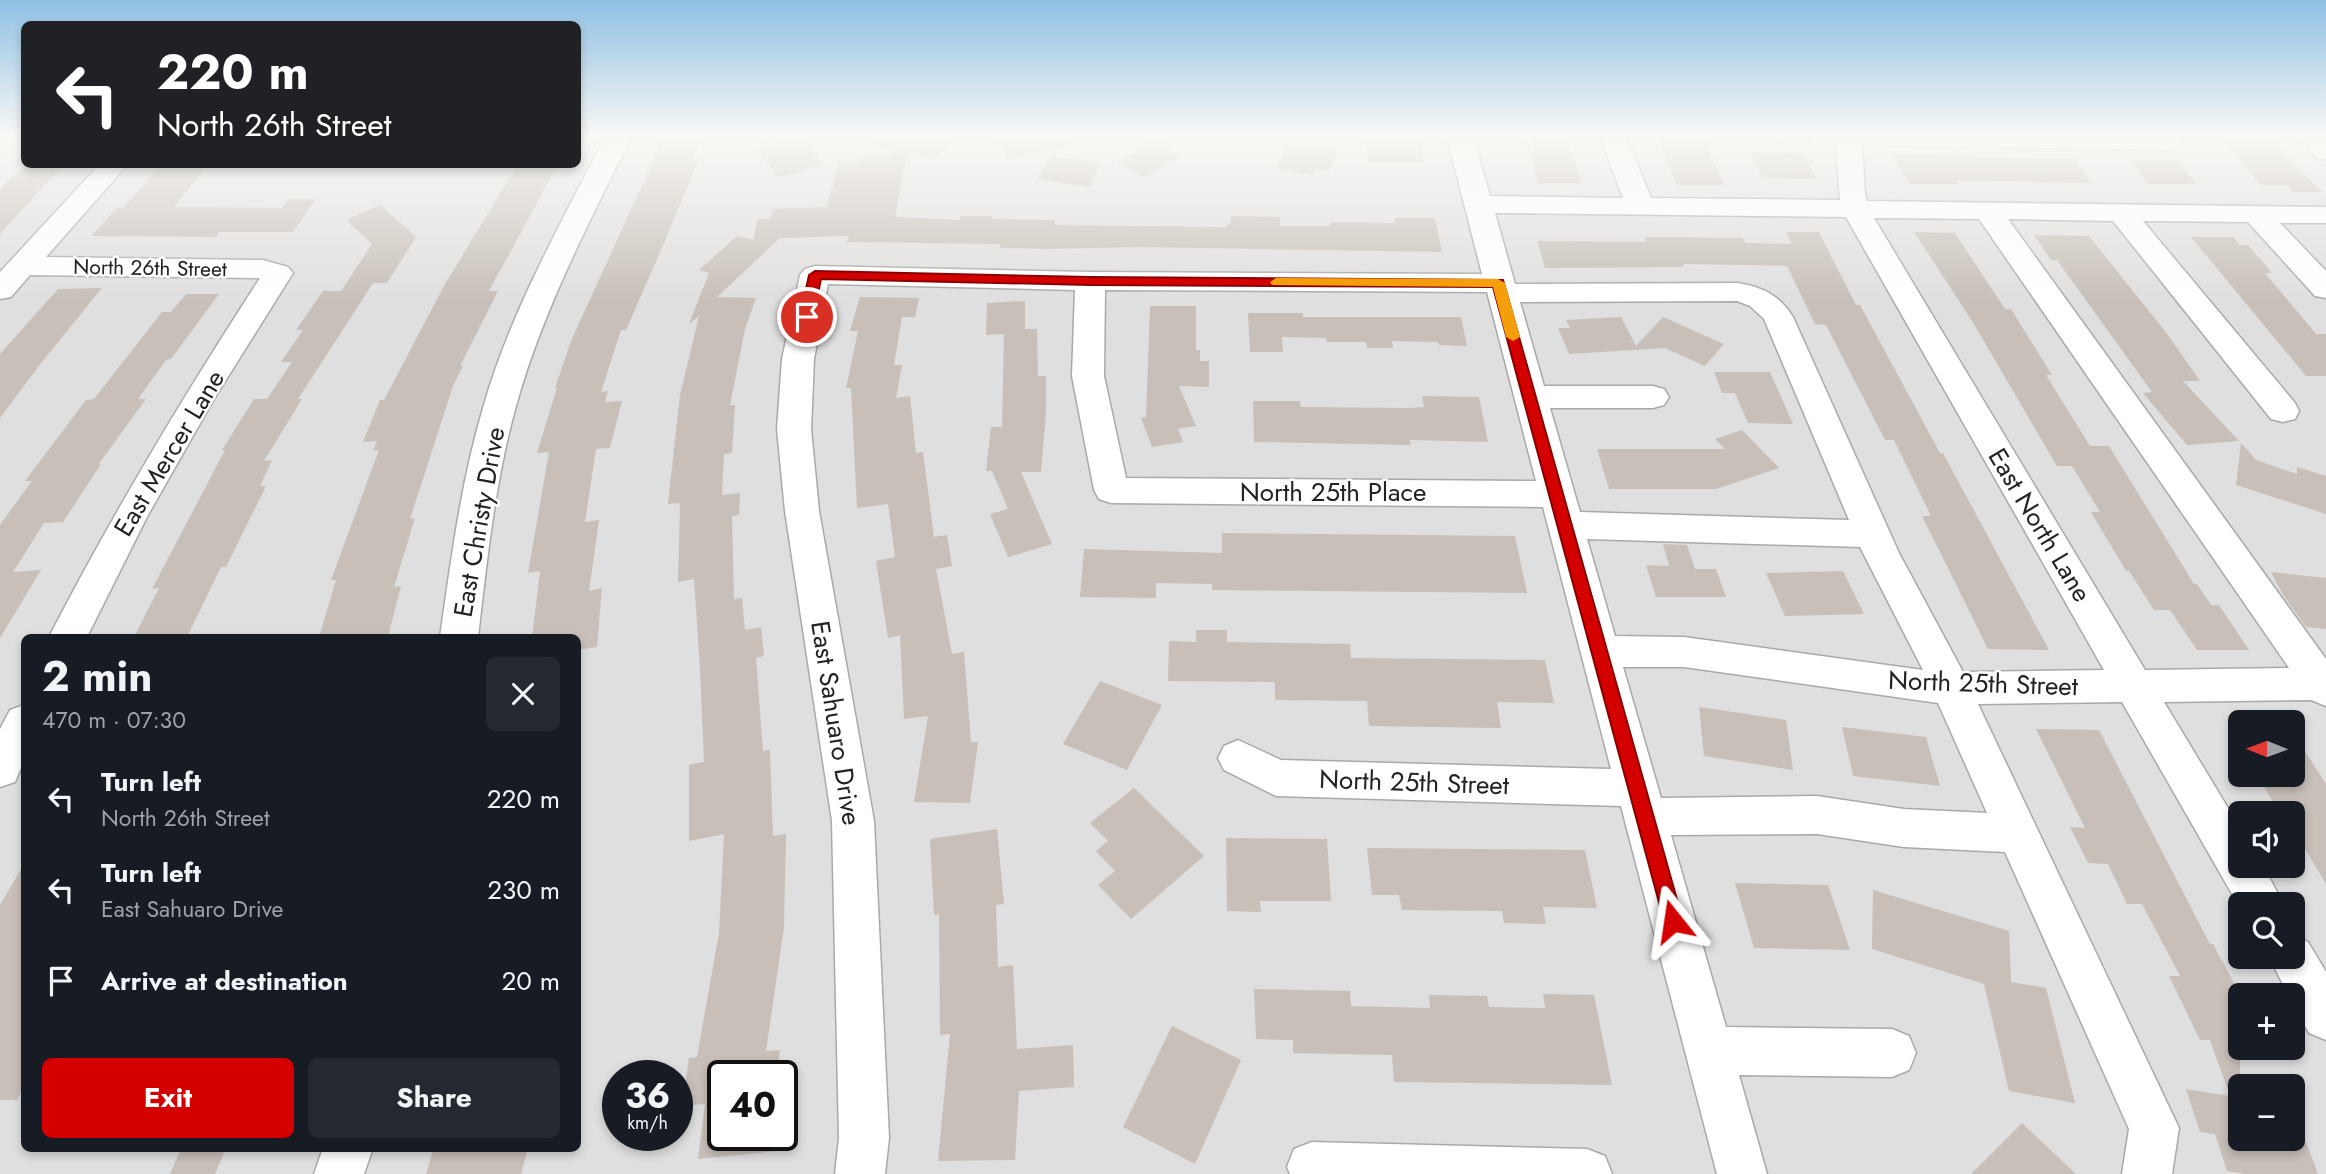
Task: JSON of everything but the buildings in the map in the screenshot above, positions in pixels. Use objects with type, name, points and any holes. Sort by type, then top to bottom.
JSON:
[{"type":"street","points":[[0,290],[89,192]]},
{"type":"street","name":"East Christy Drive","points":[[459,634],[480,488],[508,378],[542,289],[591,192]]},
{"type":"street","points":[[1475,192],[1742,1174]]},
{"type":"street","points":[[1634,192],[1640,206]]},
{"type":"street","name":"East North Lane","points":[[1851,192],[1855,209],[2254,892]]},
{"type":"street","points":[[1478,204],[2326,215]]},
{"type":"street","points":[[1986,210],[2325,686]]},
{"type":"street","points":[[2122,213],[2283,411]]},
{"type":"street","points":[[2257,215],[2326,289]]},
{"type":"street","name":"North 26th Street","points":[[20,266],[263,269],[278,273]]},
{"type":"street","name":"East Mercer Lane","points":[[70,634],[131,514],[199,397],[278,273]]},
{"type":"street","name":"East Sahuaro Drive","points":[[860,1174],[864,1138],[853,821],[802,511],[794,429],[798,359],[815,275],[1090,281]]},
{"type":"street","points":[[1090,281],[1737,292],[1756,295],[1769,304],[1778,317],[1873,534],[1950,687],[2154,1128],[2147,1174]]},
{"type":"street","name":"North 25th Place","points":[[1090,281],[1088,376],[1111,490],[1560,509],[1873,534]]},
{"type":"street","points":[[1530,397],[1653,397]]},
{"type":"street","name":"North 25th Street","points":[[1599,651],[1684,652],[1912,685],[1950,687],[2325,686]]},
{"type":"street","points":[[0,769],[21,728]]},
{"type":"street","name":"North 25th Street","points":[[1238,758],[1276,778],[1818,815],[1904,828],[2017,833]]},
{"type":"street","points":[[2299,969],[2326,1017]]},
{"type":"street","points":[[1709,1051],[1892,1053]]},
{"type":"street","points":[[339,1174],[347,1152]]},
{"type":"street","points":[[1312,1167],[1587,1174]]},
{"type":"shaded area","points":[[0,192],[2326,192],[2326,1174],[0,1174]]},
{"type":"slow traffic","points":[[1276,282],[1498,283],[1513,337]]},
{"type":"route","points":[[807,317],[815,275],[1090,281],[1498,283],[1673,921]]}]
